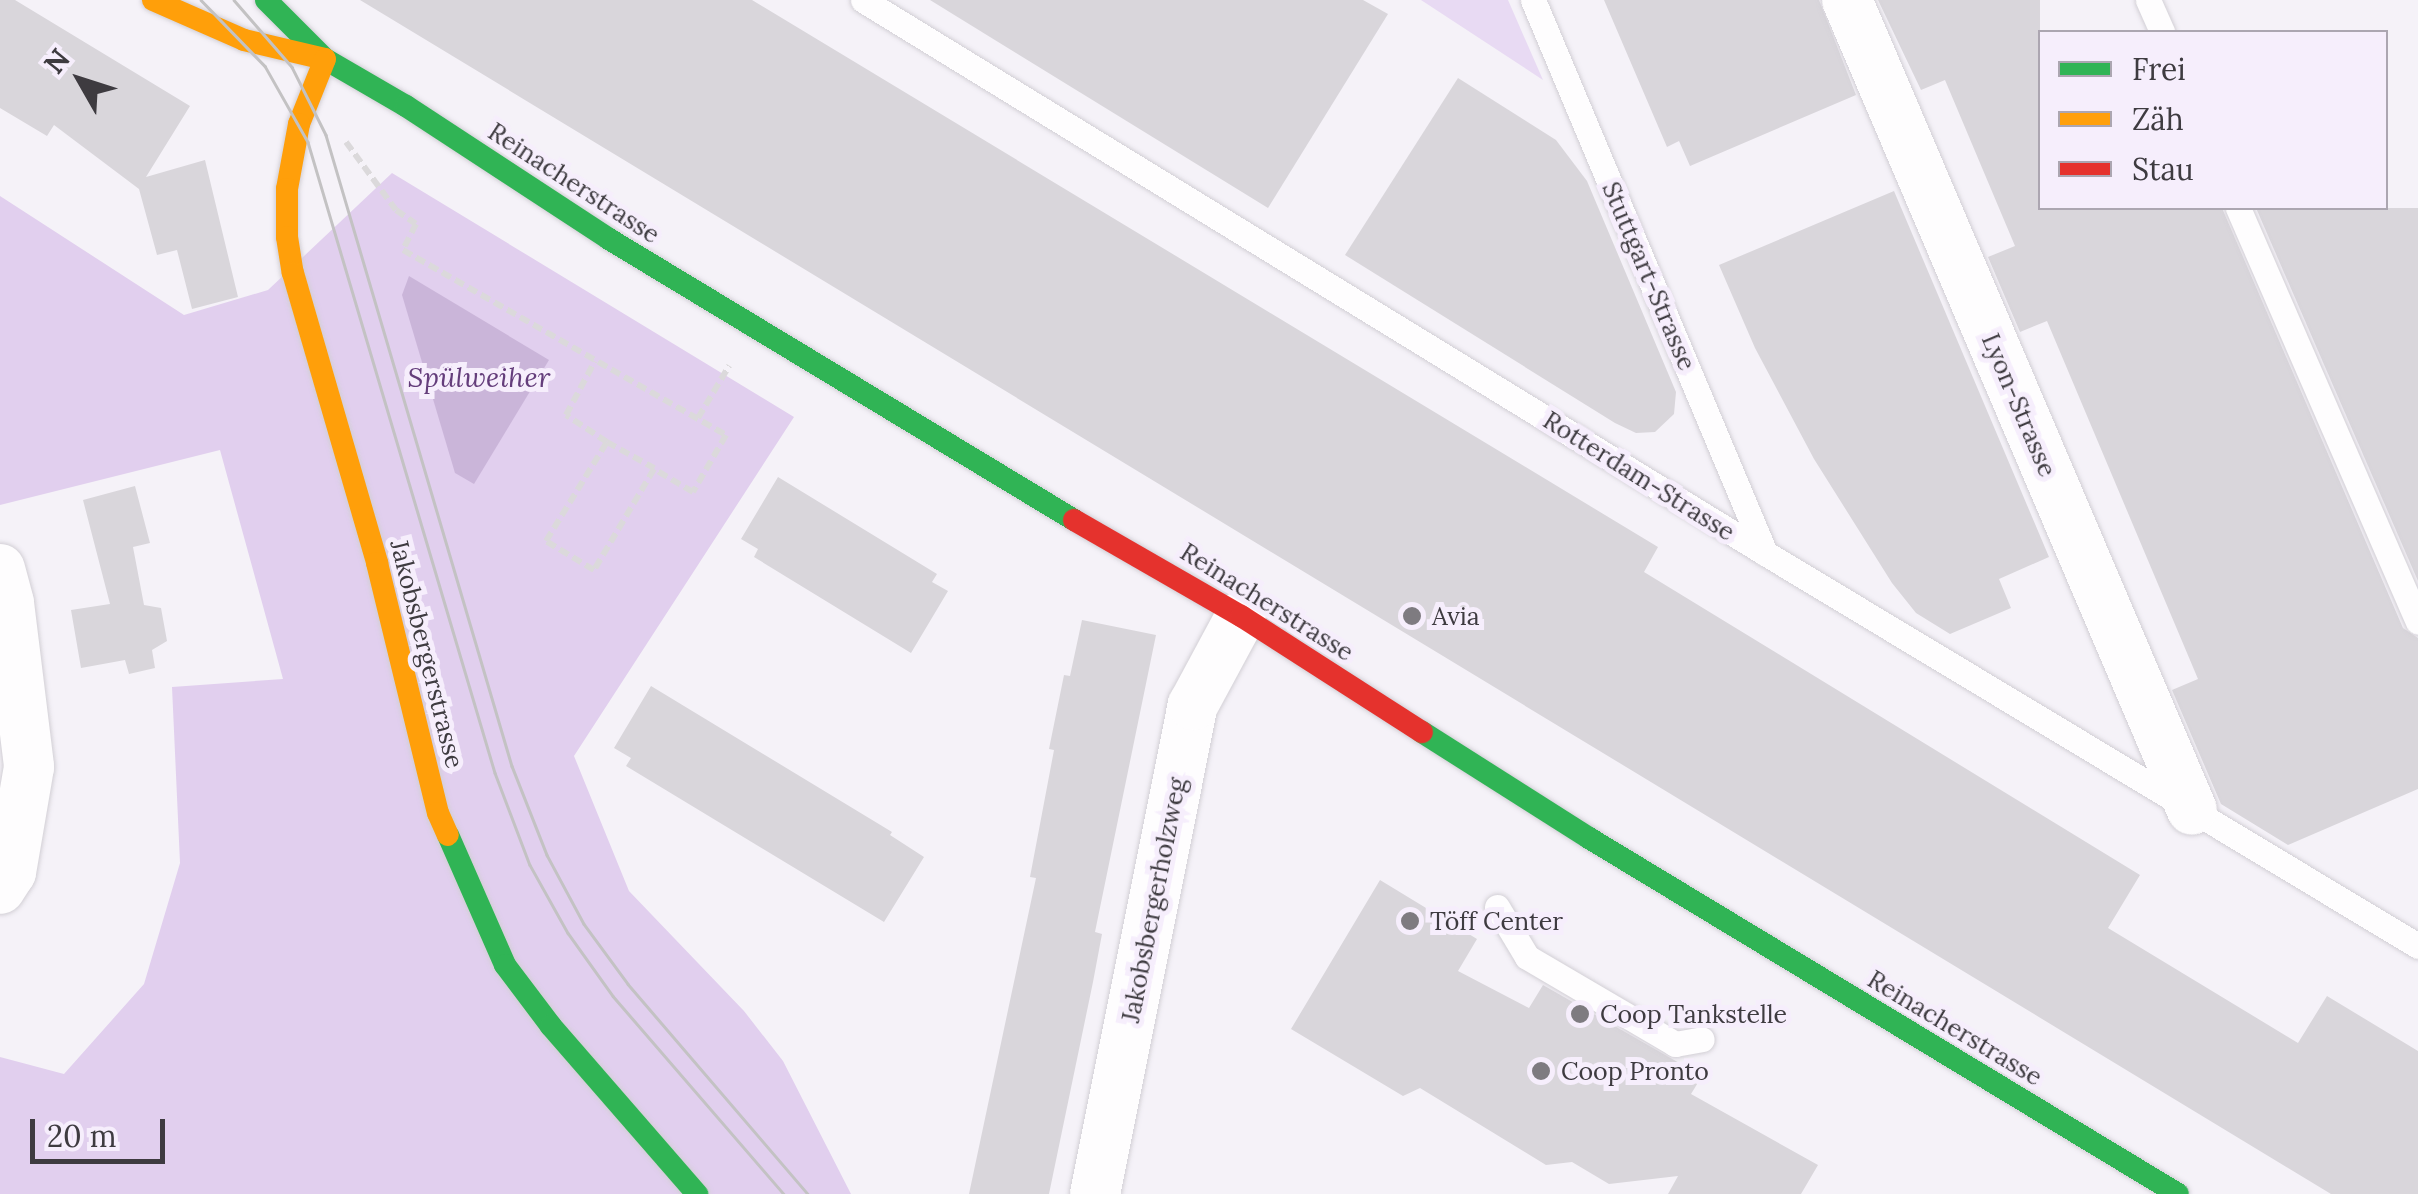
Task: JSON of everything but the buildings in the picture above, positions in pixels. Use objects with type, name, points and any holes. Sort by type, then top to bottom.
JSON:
[{"type":"main road","name":"Reinacherstrasse","points":[[153,0],[262,46],[326,59]]},
{"type":"main road","name":"Reinacherstrasse","points":[[266,0],[326,59],[843,382],[1241,616],[1588,838],[2178,1194]]},
{"type":"main road","name":"Jakobsbergerstrasse","points":[[326,59],[299,124],[287,189],[287,237],[293,273],[377,562],[438,813],[505,965],[551,1026],[697,1194]]},
{"type":"street","name":"Lyon-Strasse","points":[[1847,0],[2192,810]]},
{"type":"street","points":[[0,570],[9,604],[29,767],[11,872],[0,890]]},
{"type":"street","name":"Jakobsbergerholzweg","points":[[1095,1194],[1193,705],[1241,616]]},
{"type":"lane","points":[[218,0],[262,46]]},
{"type":"lane","name":"Rotterdam-Strasse","points":[[863,0],[1765,553],[2418,946]]},
{"type":"lane","name":"Stuttgart-Strasse","points":[[1533,0],[1765,553]]},
{"type":"lane","points":[[2148,0],[2161,30]]},
{"type":"lane","points":[[2239,210],[2418,622]]},
{"type":"lane","points":[[1497,907],[1527,957],[1676,1044],[1702,1039]]},
{"type":"path","points":[[345,141],[396,210],[416,224],[403,250],[726,435],[692,492],[566,415],[595,362]]},
{"type":"path","points":[[698,418],[729,365]]},
{"type":"path","points":[[607,442],[546,540],[594,570],[654,468]]},
{"type":"shaded area","points":[[1421,0],[1508,0],[1543,80]]},
{"type":"shaded area","points":[[392,173],[794,417],[574,756],[629,891],[744,1011],[783,1061],[851,1194],[0,1194],[0,1057],[64,1074],[144,984],[180,863],[172,687],[283,679],[220,450],[0,505],[0,196],[184,315],[268,290]]},
{"type":"water","name":"Spülweiher","points":[[409,276],[549,360],[474,484],[455,473],[402,295]]},
{"type":"tram line","points":[[201,0],[265,66],[308,142],[495,773],[530,865],[568,933],[613,996],[784,1194]]},
{"type":"tram line","points":[[234,0],[292,67],[326,135],[512,766],[547,855],[584,924],[628,984],[808,1194]]},
{"type":"traffic: fast","points":[[266,0],[325,59],[406,106],[609,239],[1074,520]]},
{"type":"traffic: fast","points":[[1422,732],[1589,838],[2178,1194]]},
{"type":"traffic: fast","points":[[448,835],[505,965],[551,1026],[697,1194]]},
{"type":"traffic: slow","points":[[153,0],[244,40],[325,59]]},
{"type":"traffic: slow","points":[[325,59],[299,124],[287,189],[287,237],[293,273],[377,563],[438,813],[448,835]]},
{"type":"traffic: jam","points":[[1074,520],[1241,616],[1422,732]]},
{"type":"place","name":"Avia","points":[[1412,616]]},
{"type":"place","name":"Töff Center","points":[[1410,921]]},
{"type":"place","name":"Coop Tankstelle","points":[[1580,1014]]},
{"type":"place","name":"Coop Pronto","points":[[1541,1071]]}]
